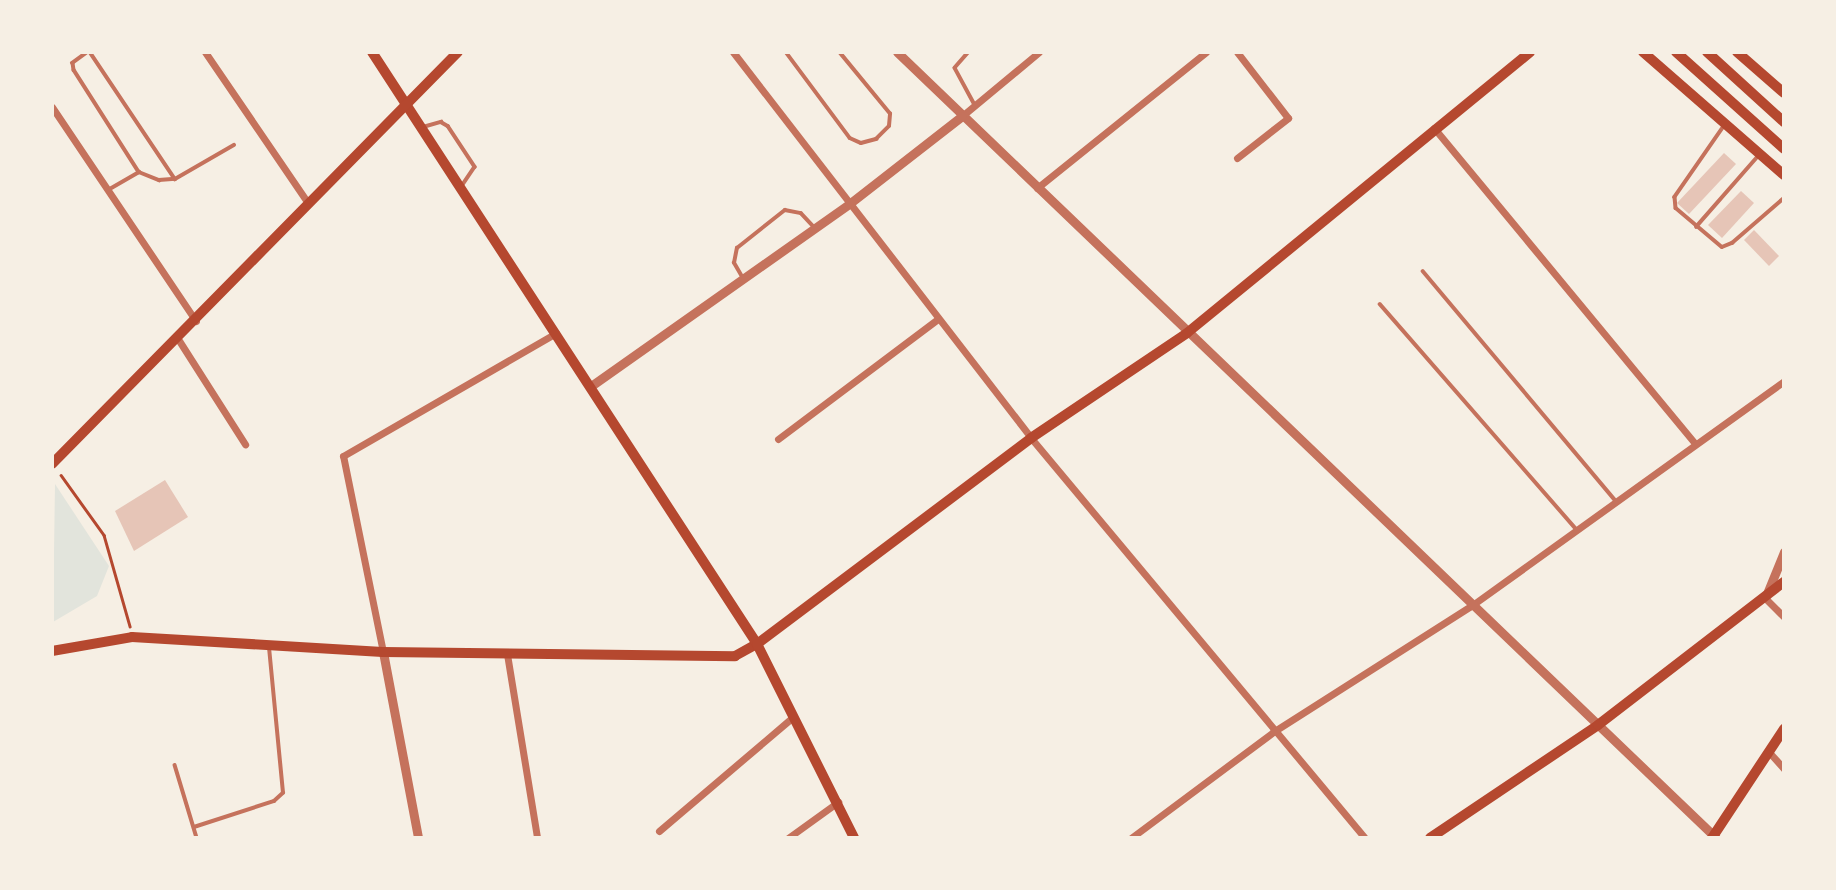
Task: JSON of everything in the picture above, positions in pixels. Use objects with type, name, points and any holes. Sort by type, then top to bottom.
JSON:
[{"type":"main road","points":[[372,52],[462,186],[757,645],[838,802],[853,838]]},
{"type":"main road","points":[[53,464],[458,52]]},
{"type":"main road","points":[[52,651],[132,637],[383,652],[735,656],[757,645],[1031,438],[1188,333],[1434,128],[1530,52]]},
{"type":"main road","points":[[1643,52],[1783,175]]},
{"type":"main road","points":[[1675,52],[1783,149]]},
{"type":"main road","points":[[1707,52],[1783,122]]},
{"type":"main road","points":[[1737,52],[1783,93]]},
{"type":"main road","points":[[1430,838],[1598,725],[1783,582]]},
{"type":"main road","points":[[1714,836],[1783,729]]},
{"type":"street","points":[[205,52],[309,204]]},
{"type":"street","points":[[733,52],[1031,438],[1273,732],[1365,838]]},
{"type":"street","points":[[897,52],[1471,606],[1714,836]]},
{"type":"street","points":[[591,386],[849,204],[1040,52]]},
{"type":"street","points":[[1037,188],[1206,52]]},
{"type":"street","points":[[1237,52],[1288,118],[1237,158]]},
{"type":"street","points":[[52,107],[196,321]]},
{"type":"street","points":[[1434,128],[1695,443]]},
{"type":"street","points":[[778,439],[938,319]]},
{"type":"street","points":[[418,838],[343,456],[556,333]]},
{"type":"street","points":[[178,339],[245,444]]},
{"type":"street","points":[[1131,838],[1273,732],[1471,606],[1783,381]]},
{"type":"street","points":[[1783,552],[1765,598],[1783,617]]},
{"type":"street","points":[[507,654],[537,838]]},
{"type":"street","points":[[659,831],[794,716]]},
{"type":"street","points":[[1767,750],[1783,769]]},
{"type":"street","points":[[789,838],[838,802]]},
{"type":"lane","points":[[175,179],[89,52],[73,63],[74,69],[139,172],[159,180],[175,179],[234,145]]},
{"type":"lane","points":[[786,52],[850,138],[861,144],[876,139],[889,126],[890,114],[839,52]]},
{"type":"lane","points":[[969,52],[955,68],[955,74],[975,105]]},
{"type":"lane","points":[[423,127],[441,122],[448,126],[475,167],[462,186]]},
{"type":"lane","points":[[1726,124],[1673,203],[1696,227],[1722,247],[1732,243],[1783,198]]},
{"type":"lane","points":[[1696,227],[1760,154]]},
{"type":"lane","points":[[108,190],[139,172]]},
{"type":"lane","points":[[743,280],[734,263],[737,248],[785,210],[801,213],[814,228]]},
{"type":"lane","points":[[1423,271],[1616,501]]},
{"type":"lane","points":[[1380,304],[1576,530]]},
{"type":"lane","points":[[194,827],[274,801],[283,793],[268,645]]},
{"type":"lane","points":[[175,765],[197,838]]},
{"type":"path","points":[[53,464],[104,535],[127,605],[132,637]]},
{"type":"shaded area","points":[[55,484],[109,566],[97,596],[53,622]]},
{"type":"building","points":[[1724,153],[1736,164],[1689,214],[1677,203]]},
{"type":"building","points":[[1741,191],[1754,203],[1722,238],[1708,225]]},
{"type":"building","points":[[1754,230],[1779,256],[1769,266],[1744,240]]},
{"type":"building","points":[[165,480],[188,517],[134,551],[115,511]]}]
